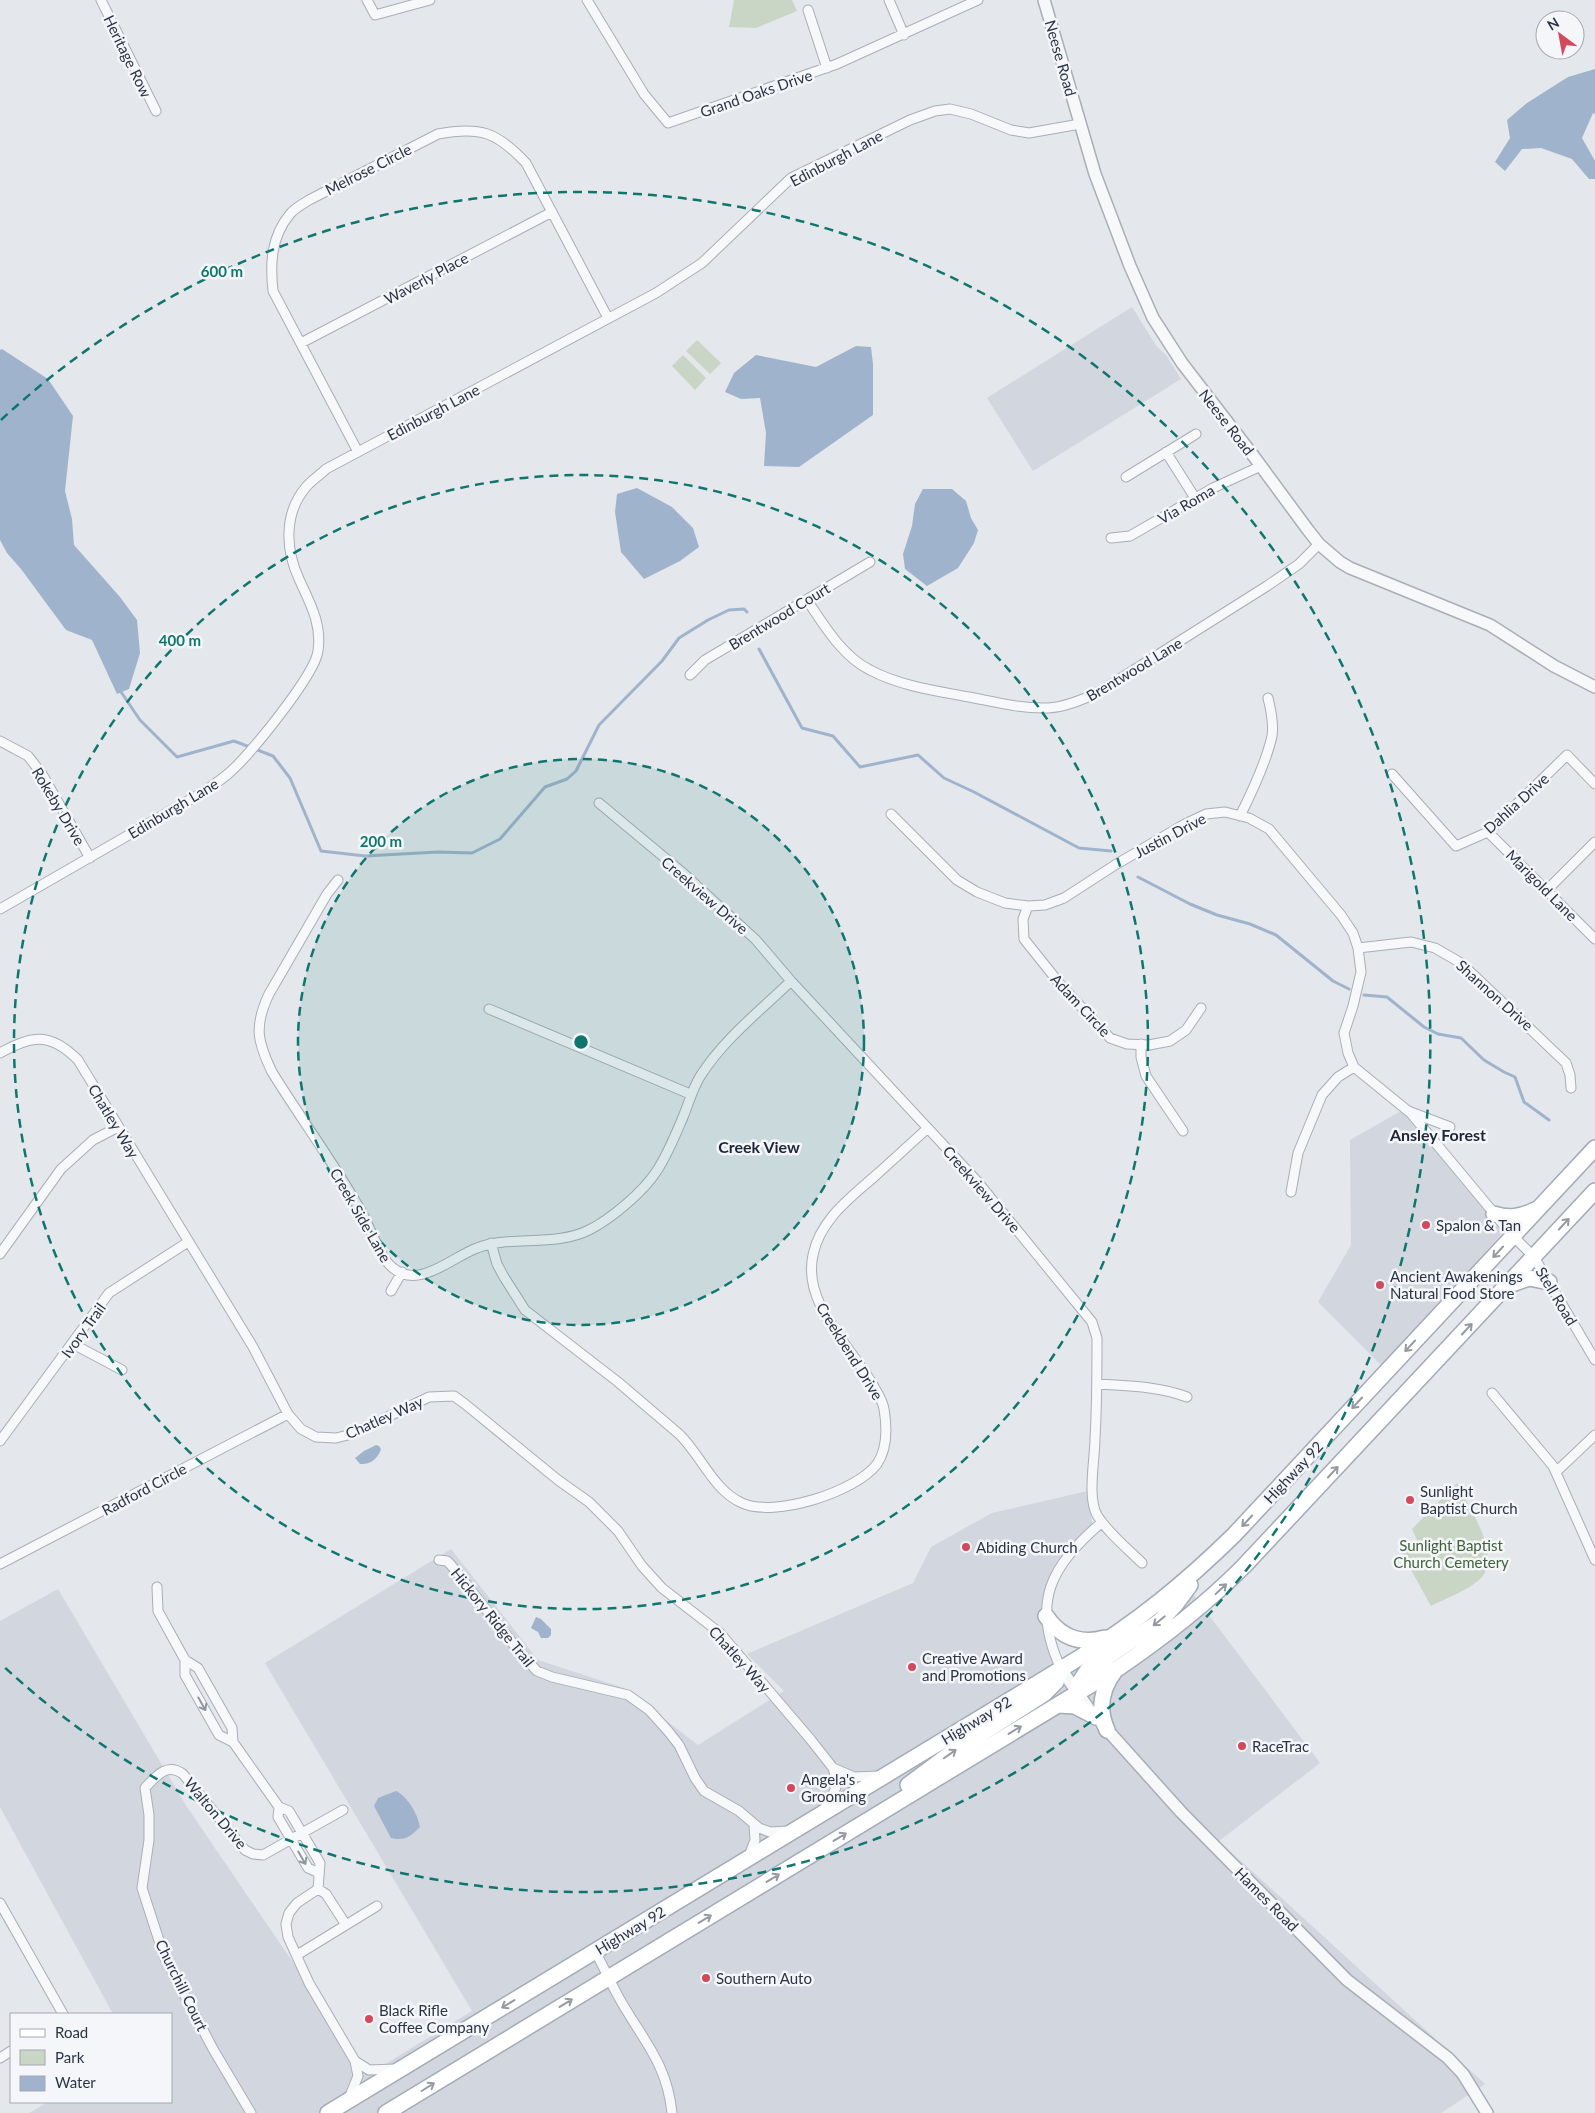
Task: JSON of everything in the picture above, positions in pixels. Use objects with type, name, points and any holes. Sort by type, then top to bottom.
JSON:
[{"type":"main road","name":"Highway 92","points":[[328,2113],[1061,1669],[1116,1635],[1155,1607],[1200,1569],[1247,1521],[1595,1148]]},
{"type":"main road","name":"Highway 92","points":[[386,2113],[886,1808],[1077,1694],[1171,1632],[1228,1582],[1595,1191]]},
{"type":"main road","points":[[1494,1214],[1506,1217],[1520,1216],[1542,1205]]},
{"type":"main road","points":[[1507,1285],[1529,1278],[1549,1282]]},
{"type":"main road","points":[[1077,1694],[1081,1679],[1091,1668],[1138,1637],[1167,1614],[1184,1594],[1200,1569]]},
{"type":"main road","points":[[1046,1616],[1056,1628],[1072,1639],[1091,1641],[1116,1635]]},
{"type":"main road","points":[[886,1808],[910,1783],[936,1764],[1044,1694],[1056,1682],[1061,1669]]},
{"type":"main road","points":[[1107,1730],[1103,1718],[1102,1702],[1108,1681],[1117,1669]]},
{"type":"main road","points":[[1058,1705],[1068,1705],[1082,1709],[1096,1717]]},
{"type":"street","name":"Heritage Row","points":[[101,0],[156,111]]},
{"type":"street","points":[[367,0],[375,15],[430,0]]},
{"type":"street","name":"Grand Oaks Drive","points":[[587,0],[644,94],[668,123],[827,68],[904,35],[968,2],[978,0]]},
{"type":"street","points":[[889,0],[904,35]]},
{"type":"street","name":"Neese Road","points":[[1044,0],[1106,205],[1153,318],[1182,363],[1319,544],[1350,568],[1490,625],[1554,666],[1595,687]]},
{"type":"street","points":[[808,10],[827,68]]},
{"type":"street","name":"Edinburgh Lane","points":[[0,909],[205,792],[230,772],[271,725],[304,680],[318,653],[319,630],[313,609],[288,551],[288,529],[294,506],[306,486],[326,469],[656,292],[702,263],[790,178],[910,120],[935,111],[950,109],[971,114],[1011,130],[1029,133],[1080,124]]},
{"type":"street","name":"Melrose Circle","points":[[358,452],[273,291],[271,272],[272,250],[280,231],[291,214],[309,200],[438,134],[460,130],[477,131],[508,144],[526,163],[608,318]]},
{"type":"street","name":"Waverly Place","points":[[301,343],[552,212]]},
{"type":"street","points":[[1126,477],[1196,434]]},
{"type":"street","points":[[1166,452],[1195,498]]},
{"type":"street","name":"Via Roma","points":[[1111,538],[1130,536],[1195,498],[1261,466]]},
{"type":"street","name":"Brentwood Lane","points":[[807,600],[828,632],[851,656],[869,670],[893,679],[938,691],[1021,707],[1050,708],[1078,702],[1099,692],[1267,586],[1299,564],[1319,544]]},
{"type":"street","name":"Brentwood Court","points":[[690,676],[705,660],[870,562]]},
{"type":"street","points":[[1240,816],[1251,794],[1272,736],[1272,714],[1268,698]]},
{"type":"street","name":"Rokeby Drive","points":[[0,741],[28,756],[42,774],[90,858]]},
{"type":"street","name":"Dahlia Drive","points":[[1392,774],[1456,846],[1488,832],[1567,755],[1595,784]]},
{"type":"street","name":"Creekview Drive","points":[[599,803],[738,922],[756,940],[791,981],[994,1202],[1092,1322],[1097,1338],[1093,1498],[1096,1513],[1102,1522]]},
{"type":"street","name":"Justin Drive","points":[[891,814],[957,880],[977,892],[1005,903],[1028,906],[1045,905],[1064,898],[1115,865],[1199,817],[1225,812],[1249,818],[1269,829],[1341,915],[1353,933],[1358,948],[1361,972],[1344,1033],[1348,1053],[1354,1067]]},
{"type":"street","name":"Marigold Lane","points":[[1488,832],[1595,939]]},
{"type":"street","points":[[1546,891],[1595,842]]},
{"type":"street","name":"Creek Side Lane","points":[[338,880],[327,894],[269,994],[261,1011],[258,1026],[259,1038],[262,1051],[272,1072],[361,1211],[392,1268],[411,1275],[431,1272],[474,1249],[491,1243],[523,1242],[576,1235],[600,1224],[644,1186],[656,1173],[684,1114],[690,1094],[716,1055],[738,1031],[791,981]]},
{"type":"street","name":"Adam Circle","points":[[1028,906],[1023,919],[1024,939],[1060,984],[1110,1038],[1126,1044],[1149,1045],[1170,1041],[1186,1030],[1201,1008]]},
{"type":"street","name":"Shannon Drive","points":[[1358,948],[1411,942],[1436,948],[1461,963],[1566,1063],[1570,1075],[1571,1088]]},
{"type":"street","points":[[489,1009],[690,1094]]},
{"type":"street","name":"Chatley Way","points":[[0,1053],[26,1040],[40,1038],[55,1042],[67,1049],[78,1060],[253,1347],[288,1414],[308,1434],[321,1438],[336,1438],[352,1434],[429,1397],[454,1396],[558,1480],[589,1502],[618,1531],[642,1566],[662,1588],[720,1633],[833,1768]]},
{"type":"street","points":[[1141,1044],[1141,1057],[1146,1076],[1183,1131]]},
{"type":"street","points":[[1291,1192],[1298,1153],[1322,1095],[1338,1077],[1354,1067],[1408,1110],[1513,1236]]},
{"type":"street","points":[[1408,1110],[1450,1126]]},
{"type":"street","points":[[0,1254],[61,1169],[93,1140],[118,1127]]},
{"type":"street","name":"Creekbend Drive","points":[[491,1243],[497,1264],[525,1310],[618,1382],[679,1434],[728,1494],[746,1505],[764,1509],[803,1502],[839,1492],[866,1477],[878,1462],[886,1436],[884,1406],[868,1377],[819,1303],[812,1279],[811,1267],[816,1243],[822,1230],[841,1206],[928,1128]]},
{"type":"street","name":"Stell Road","points":[[1513,1236],[1534,1257],[1595,1360]]},
{"type":"street","name":"Ivory Trail","points":[[0,1441],[109,1293],[188,1242]]},
{"type":"street","points":[[391,1291],[402,1272]]},
{"type":"street","points":[[73,1344],[122,1370]]},
{"type":"street","points":[[1097,1384],[1171,1391],[1187,1397]]},
{"type":"street","points":[[1492,1393],[1526,1432],[1556,1472],[1595,1560]]},
{"type":"street","name":"Radford Circle","points":[[0,1564],[288,1414]]},
{"type":"street","points":[[1556,1472],[1595,1435]]},
{"type":"street","points":[[1061,1669],[1050,1642],[1046,1616],[1048,1592],[1059,1566],[1083,1538],[1102,1522],[1142,1563]]},
{"type":"street","name":"Hickory Ridge Trail","points":[[439,1560],[447,1561],[451,1565],[522,1655],[537,1671],[552,1677],[628,1695],[649,1710],[678,1745],[704,1791],[739,1811],[754,1826],[770,1832],[793,1831]]},
{"type":"street","points":[[157,1588],[158,1611],[185,1660],[185,1675],[218,1734],[233,1742],[279,1807],[289,1811],[320,1864],[318,1889]]},
{"type":"street","points":[[185,1660],[198,1668],[232,1728],[233,1742]]},
{"type":"street","name":"Hames Road","points":[[1061,1669],[1077,1694],[1096,1717],[1181,1812],[1348,1980],[1448,2058],[1463,2074],[1487,2113]]},
{"type":"street","points":[[833,1768],[854,1777],[884,1775]]},
{"type":"street","points":[[820,1814],[831,1799],[836,1787],[833,1768]]},
{"type":"street","name":"Walton Drive","points":[[145,1788],[157,1775],[168,1770],[177,1769],[245,1850],[253,1854],[263,1854],[344,1810]]},
{"type":"street","name":"Churchill Court","points":[[145,1788],[149,1816],[149,1840],[142,1888],[164,1956],[213,2048],[251,2113]]},
{"type":"street","points":[[279,1807],[278,1817],[308,1868],[318,1873]]},
{"type":"street","points":[[747,1859],[755,1840],[754,1826]]},
{"type":"street","points":[[318,1889],[326,1894],[346,1925]]},
{"type":"street","points":[[318,1889],[297,1903],[288,1913],[286,1924],[288,1937],[309,1983],[355,2061],[358,2076],[348,2101]]},
{"type":"street","points":[[0,1903],[62,2013]]},
{"type":"street","points":[[297,1955],[377,1906]]},
{"type":"street","points":[[595,1951],[618,1996],[662,2068],[670,2095],[672,2113]]},
{"type":"street","points":[[355,2061],[369,2070],[380,2071],[404,2067]]},
{"type":"shaded area","points":[[1132,307],[1157,347],[1166,355],[1181,379],[1033,471],[987,398]]},
{"type":"shaded area","points":[[1408,1107],[1510,1224],[1384,1368],[1318,1302],[1351,1245],[1350,1140]]},
{"type":"shaded area","points":[[1088,1491],[1093,1530],[1062,1561],[1044,1597],[1050,1637],[1061,1677],[1178,1574],[1320,1763],[1219,1841],[1485,2084],[1441,2113],[29,2113],[46,2103],[172,2103],[172,2013],[112,2013],[0,1807],[0,1621],[58,1589],[187,1807],[369,2074],[472,2011],[265,1663],[451,1549],[538,1660],[624,1688],[698,1745],[784,1691],[747,1654],[913,1583],[931,1547],[992,1513]]},
{"type":"green space","points":[[734,0],[792,0],[797,11],[756,28],[729,27]]},
{"type":"green space","points":[[697,340],[721,363],[710,374],[686,351]]},
{"type":"green space","points":[[683,355],[706,378],[695,390],[672,366]]},
{"type":"green space","name":"Sunlight Baptist Church Cemetery","points":[[1457,1483],[1481,1530],[1488,1556],[1487,1567],[1477,1582],[1431,1606],[1400,1550],[1417,1540],[1412,1529]]},
{"type":"water","points":[[1595,69],[1595,114],[1593,113],[1582,138],[1595,161],[1595,179],[1589,179],[1572,159],[1541,148],[1522,149],[1505,171],[1495,162],[1510,138],[1507,120],[1527,103],[1568,77]]},
{"type":"water","points":[[856,346],[871,347],[873,415],[799,467],[764,466],[766,433],[760,398],[741,399],[725,392],[734,373],[756,355],[816,367]]},
{"type":"water","points":[[2,349],[48,379],[73,416],[65,491],[72,519],[74,545],[120,597],[137,620],[140,653],[129,689],[117,694],[92,640],[66,630],[7,553],[0,540],[0,350]]},
{"type":"water","points":[[637,488],[672,507],[693,528],[699,547],[680,561],[644,579],[621,552],[615,512],[617,494]]},
{"type":"water","points":[[923,489],[952,489],[966,501],[971,518],[978,530],[974,543],[958,568],[927,586],[905,569],[903,554],[912,526],[915,504]]},
{"type":"water","points":[[376,1445],[381,1449],[376,1458],[370,1462],[360,1464],[355,1458]]},
{"type":"water","points":[[536,1617],[541,1619],[551,1629],[551,1635],[548,1638],[541,1638],[538,1632],[531,1628]]},
{"type":"water","points":[[396,1791],[411,1806],[420,1827],[410,1836],[400,1839],[391,1838],[374,1806],[378,1798]]},
{"type":"waterway","points":[[119,689],[140,720],[177,757],[234,741],[273,756],[290,778],[321,851],[365,856],[438,852],[472,853],[500,839],[545,787],[567,779],[576,771],[599,725],[662,661],[679,638],[708,620],[729,610],[744,609],[747,612]]},
{"type":"waterway","points":[[759,649],[802,728],[833,736],[860,767],[918,755],[944,778],[1079,848],[1111,851]]},
{"type":"waterway","points":[[1138,877],[1190,904],[1217,915],[1250,924],[1276,935],[1333,981],[1349,989]]},
{"type":"waterway","points":[[1364,995],[1387,997],[1424,1027],[1438,1034],[1461,1038],[1484,1060],[1515,1077],[1524,1102],[1549,1120]]},
{"type":"place","name":"Spalon & Tan","points":[[1426,1225]]},
{"type":"place","name":"Ancient Awakenings Natural Food Store","points":[[1380,1285]]},
{"type":"place","name":"Sunlight Baptist Church","points":[[1410,1500]]},
{"type":"place","name":"Abiding Church","points":[[966,1547]]},
{"type":"place","name":"Creative Award and Promotions","points":[[912,1667]]},
{"type":"place","name":"RaceTrac","points":[[1242,1746]]},
{"type":"place","name":"Angela's Grooming","points":[[791,1788]]},
{"type":"place","name":"Southern Auto","points":[[706,1978]]},
{"type":"place","name":"Black Rifle Coffee Company","points":[[369,2019]]},
{"type":"district","name":"Ansley Forest","points":[[1438,1134]]},
{"type":"district","name":"Creek View","points":[[759,1146]]}]
